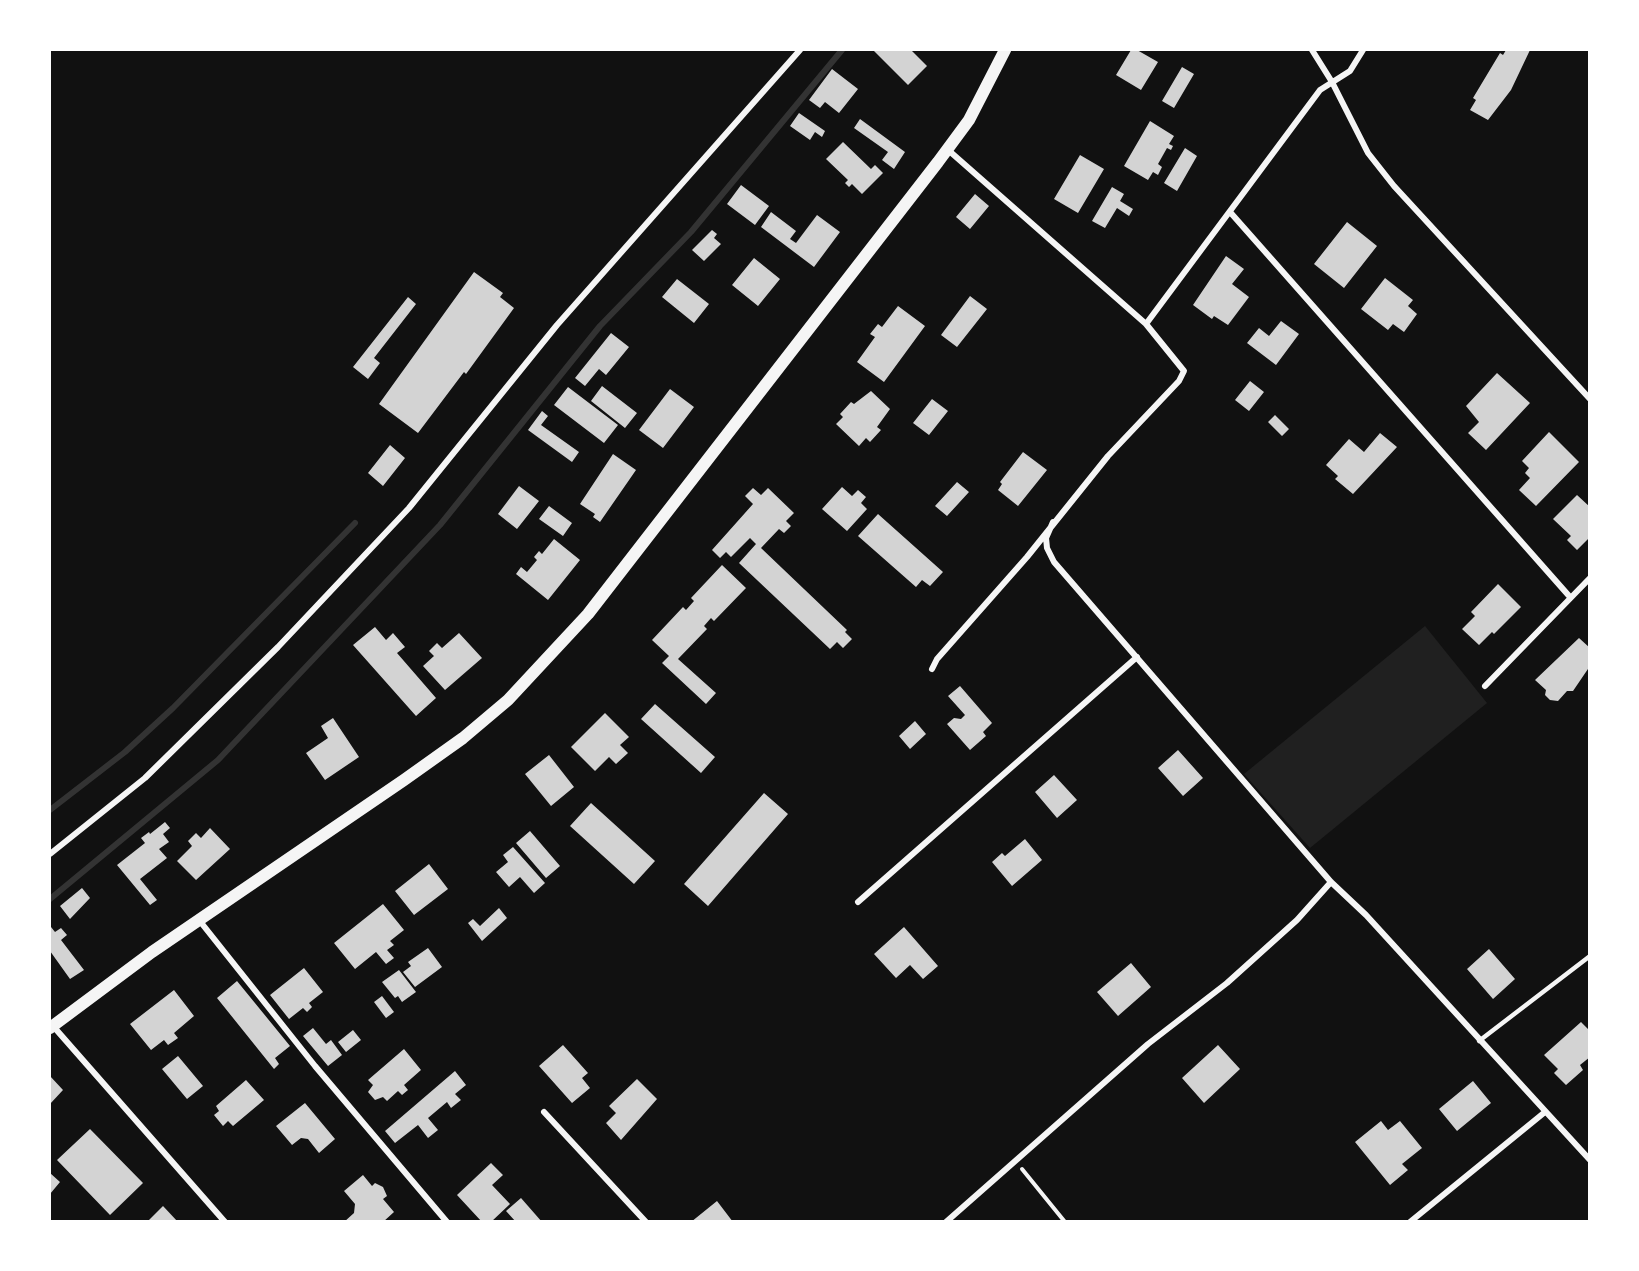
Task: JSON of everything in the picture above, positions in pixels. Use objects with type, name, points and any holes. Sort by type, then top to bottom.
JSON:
[{"type":"main road","points":[[51,1026],[199,920],[414,773],[508,700],[588,614],[969,120],[1005,50]]},
{"type":"street","points":[[50,854],[145,778],[278,647],[400,516],[462,445],[557,325],[800,50]]},
{"type":"street","points":[[1312,50],[1332,82],[1368,153],[1394,186],[1590,399]]},
{"type":"street","points":[[1146,324],[1320,90],[1350,71],[1363,50]]},
{"type":"street","points":[[932,669],[937,659],[1027,557],[1108,456],[1179,381],[1184,371],[1146,324],[946,149]]},
{"type":"street","points":[[1230,212],[1570,597]]},
{"type":"street","points":[[1053,522],[1046,538],[1047,548],[1054,562],[1331,882],[1366,915],[1590,1160]]},
{"type":"street","points":[[1485,686],[1590,578]]},
{"type":"street","points":[[858,902],[1137,657]]},
{"type":"street","points":[[946,1221],[1148,1044],[1227,983],[1297,920],[1331,882]]},
{"type":"street","points":[[199,920],[315,1066],[447,1221]]},
{"type":"street","points":[[51,1026],[225,1221]]},
{"type":"street","points":[[544,1112],[646,1221]]},
{"type":"street","points":[[1410,1221],[1545,1112]]},
{"type":"lane","points":[[1479,1041],[1590,956]]},
{"type":"path","points":[[1017,1161],[1065,1221]]},
{"type":"shaded area","points":[[1425,626],[1487,703],[1310,848],[1244,774]]},
{"type":"building","points":[[873,50],[911,50],[927,66],[908,85]]},
{"type":"building","points":[[1131,50],[1137,50],[1158,62],[1141,90],[1116,75]]},
{"type":"building","points":[[1506,50],[1530,50],[1511,90],[1488,120],[1470,110],[1476,100],[1473,98],[1500,53],[1503,55]]},
{"type":"building","points":[[1182,67],[1194,74],[1174,108],[1162,101]]},
{"type":"building","points":[[832,69],[858,89],[839,113],[825,102],[820,108],[809,100]]},
{"type":"building","points":[[799,113],[825,131],[822,137],[815,132],[810,140],[790,126]]},
{"type":"building","points":[[860,119],[905,152],[894,169],[882,160],[888,152],[854,128]]},
{"type":"building","points":[[1150,121],[1174,136],[1169,144],[1173,146],[1171,150],[1167,148],[1158,164],[1162,167],[1158,175],[1153,172],[1148,180],[1124,166]]},
{"type":"building","points":[[843,142],[871,169],[875,165],[883,173],[862,194],[852,184],[849,187],[845,183],[848,180],[826,159]]},
{"type":"building","points":[[1185,148],[1197,156],[1177,191],[1164,183]]},
{"type":"building","points":[[1080,155],[1104,169],[1078,213],[1054,199]]},
{"type":"building","points":[[741,185],[769,206],[755,225],[727,204]]},
{"type":"building","points":[[1112,187],[1124,194],[1120,201],[1133,209],[1129,216],[1117,208],[1105,228],[1092,221]]},
{"type":"building","points":[[975,194],[989,206],[970,229],[956,217]]},
{"type":"building","points":[[771,212],[796,231],[790,239],[796,243],[817,215],[840,232],[814,267],[761,227]]},
{"type":"building","points":[[1347,222],[1377,246],[1344,288],[1314,264]]},
{"type":"building","points":[[712,230],[717,234],[714,238],[721,244],[704,261],[692,250]]},
{"type":"building","points":[[1226,256],[1244,269],[1232,284],[1249,297],[1228,325],[1214,316],[1212,319],[1193,305]]},
{"type":"building","points":[[754,258],[780,279],[758,306],[732,285]]},
{"type":"building","points":[[474,272],[503,293],[500,297],[514,308],[466,374],[464,372],[418,433],[379,404]]},
{"type":"building","points":[[1385,278],[1413,300],[1408,306],[1417,314],[1404,332],[1393,324],[1388,330],[1361,309]]},
{"type":"building","points":[[677,279],[709,304],[694,323],[662,297]]},
{"type":"building","points":[[970,296],[987,309],[957,347],[941,335]]},
{"type":"building","points":[[408,297],[416,304],[374,358],[380,363],[368,379],[353,367]]},
{"type":"building","points":[[898,306],[925,326],[884,382],[857,362],[875,337],[870,334],[878,324],[882,327]]},
{"type":"building","points":[[1281,321],[1299,334],[1276,365],[1247,343],[1259,328],[1269,336]]},
{"type":"building","points":[[611,333],[629,347],[606,375],[599,369],[585,386],[575,378]]},
{"type":"building","points":[[1497,373],[1530,403],[1486,450],[1468,433],[1479,422],[1466,406]]},
{"type":"building","points":[[1250,381],[1264,392],[1249,411],[1235,400]]},
{"type":"building","points":[[602,386],[637,413],[625,428],[591,401]]},
{"type":"building","points":[[568,387],[618,425],[604,443],[554,405]]},
{"type":"building","points":[[670,389],[694,407],[663,448],[639,430]]},
{"type":"building","points":[[871,391],[890,409],[877,427],[881,430],[870,442],[866,438],[859,446],[836,424],[843,417],[840,414],[851,402],[854,404]]},
{"type":"building","points":[[932,399],[948,411],[929,435],[913,423]]},
{"type":"building","points":[[542,411],[548,416],[541,425],[579,452],[572,462],[528,430]]},
{"type":"building","points":[[1275,415],[1289,429],[1282,436],[1268,422]]},
{"type":"building","points":[[1549,432],[1579,462],[1536,506],[1519,490],[1530,478],[1525,473],[1529,468],[1522,461]]},
{"type":"building","points":[[1380,433],[1397,447],[1353,494],[1335,479],[1338,476],[1326,465],[1349,439],[1364,452]]},
{"type":"building","points":[[390,445],[405,458],[383,486],[368,473]]},
{"type":"building","points":[[1023,452],[1047,470],[1018,506],[998,490],[1002,484],[1000,482]]},
{"type":"building","points":[[613,454],[636,470],[600,522],[593,517],[595,514],[580,504]]},
{"type":"building","points":[[957,482],[969,492],[947,516],[935,506]]},
{"type":"building","points":[[519,486],[539,501],[517,529],[498,514]]},
{"type":"building","points":[[842,487],[852,496],[858,490],[866,497],[861,503],[867,509],[847,531],[822,509]]},
{"type":"building","points":[[753,488],[761,495],[768,488],[794,513],[786,521],[791,526],[784,533],[779,529],[761,548],[847,630],[845,632],[852,639],[843,648],[837,642],[830,649],[739,563],[756,544],[750,538],[731,557],[726,552],[720,558],[712,550],[753,504],[745,496]]},
{"type":"building","points":[[1577,495],[1590,507],[1590,537],[1577,550],[1567,540],[1571,536],[1553,519]]},
{"type":"building","points":[[549,506],[572,523],[563,536],[539,519]]},
{"type":"building","points":[[878,514],[943,572],[930,586],[922,580],[916,587],[858,536]]},
{"type":"building","points":[[554,539],[580,560],[548,600],[516,574],[521,567],[527,572],[537,560],[534,557],[539,551],[542,554]]},
{"type":"building","points":[[722,565],[746,588],[714,621],[711,618],[704,626],[707,629],[678,659],[716,693],[706,704],[662,663],[669,656],[652,640],[683,607],[686,610],[694,601],[691,598]]},
{"type":"building","points":[[1498,584],[1521,607],[1494,634],[1492,632],[1479,645],[1462,629],[1475,616],[1471,612]]},
{"type":"building","points":[[375,627],[386,640],[393,633],[405,647],[397,653],[436,698],[416,716],[353,645]]},
{"type":"building","points":[[459,633],[482,658],[445,690],[423,666],[434,656],[429,651],[437,643],[442,648]]},
{"type":"building","points":[[1579,638],[1590,648],[1590,666],[1573,691],[1567,691],[1558,701],[1550,700],[1545,695],[1546,690],[1535,680]]},
{"type":"building","points":[[960,686],[992,723],[983,732],[986,736],[970,750],[947,724],[954,718],[961,719],[965,715],[948,696]]},
{"type":"building","points":[[655,704],[715,757],[701,773],[641,719]]},
{"type":"building","points":[[605,713],[629,737],[620,745],[628,753],[616,764],[609,757],[595,771],[571,747]]},
{"type":"building","points":[[333,718],[359,757],[325,780],[306,753],[328,738],[321,726]]},
{"type":"building","points":[[915,721],[926,734],[910,749],[899,736]]},
{"type":"building","points":[[1178,750],[1203,778],[1183,796],[1158,768]]},
{"type":"building","points":[[549,755],[574,787],[551,806],[525,774]]},
{"type":"building","points":[[1054,775],[1077,800],[1057,818],[1035,792]]},
{"type":"building","points":[[764,793],[788,814],[708,906],[684,884]]},
{"type":"building","points":[[591,803],[655,861],[634,884],[570,826]]},
{"type":"building","points":[[165,822],[170,828],[163,834],[169,842],[159,849],[167,858],[140,879],[157,900],[150,905],[117,865],[145,843],[141,838]]},
{"type":"building","points":[[210,828],[230,849],[196,880],[177,861],[192,846],[188,841],[196,833],[201,838]]},
{"type":"building","points":[[530,831],[560,866],[546,878],[516,843]]},
{"type":"building","points":[[1025,839],[1042,860],[1012,886],[992,862],[1002,853],[1005,856]]},
{"type":"building","points":[[513,847],[545,883],[534,893],[520,877],[509,887],[496,872],[508,862],[503,855]]},
{"type":"building","points":[[429,864],[448,889],[414,915],[395,891]]},
{"type":"building","points":[[82,888],[90,898],[70,919],[60,906]]},
{"type":"building","points":[[383,904],[404,930],[390,941],[394,945],[387,950],[394,958],[386,964],[376,952],[355,969],[334,943]]},
{"type":"building","points":[[499,908],[507,918],[482,941],[468,923],[473,919],[480,926]]},
{"type":"building","points":[[51,927],[55,932],[61,928],[67,935],[61,940],[84,970],[70,979],[50,951]]},
{"type":"building","points":[[904,927],[938,966],[923,979],[910,965],[896,978],[874,954]]},
{"type":"building","points":[[428,948],[442,967],[415,987],[403,972],[411,966],[408,962]]},
{"type":"building","points":[[1489,949],[1515,979],[1493,999],[1467,969]]},
{"type":"building","points":[[1131,963],[1151,987],[1118,1016],[1097,992]]},
{"type":"building","points":[[304,968],[323,992],[309,1003],[312,1007],[307,1012],[303,1008],[289,1019],[270,995]]},
{"type":"building","points":[[399,970],[416,992],[402,1002],[398,996],[395,998],[382,982]]},
{"type":"building","points":[[237,981],[290,1046],[275,1058],[279,1064],[274,1069],[217,998]]},
{"type":"building","points":[[174,990],[194,1016],[174,1033],[178,1038],[168,1045],[164,1040],[151,1050],[130,1024]]},
{"type":"building","points":[[382,996],[394,1012],[386,1018],[374,1002]]},
{"type":"building","points":[[1581,1022],[1590,1031],[1590,1057],[1580,1065],[1583,1070],[1566,1085],[1554,1073],[1558,1069],[1544,1055]]},
{"type":"building","points":[[313,1028],[326,1044],[331,1040],[342,1055],[328,1066],[303,1036]]},
{"type":"building","points":[[353,1030],[361,1040],[346,1052],[338,1042]]},
{"type":"building","points":[[563,1045],[588,1073],[582,1078],[590,1088],[572,1103],[539,1066]]},
{"type":"building","points":[[1218,1045],[1240,1069],[1204,1103],[1182,1078]]},
{"type":"building","points":[[404,1049],[421,1070],[404,1085],[408,1090],[402,1095],[398,1091],[387,1101],[383,1097],[375,1100],[368,1092],[373,1085],[368,1080]]},
{"type":"building","points":[[178,1056],[203,1086],[187,1099],[162,1069]]},
{"type":"building","points":[[455,1071],[466,1085],[455,1094],[461,1100],[451,1108],[447,1102],[428,1118],[438,1130],[428,1138],[418,1125],[395,1143],[385,1131]]},
{"type":"building","points":[[50,1076],[63,1090],[50,1104]]},
{"type":"building","points":[[637,1079],[657,1099],[621,1140],[606,1123],[616,1113],[609,1106]]},
{"type":"building","points":[[246,1080],[264,1100],[233,1126],[228,1121],[223,1126],[214,1115],[219,1111],[216,1106]]},
{"type":"building","points":[[1473,1081],[1491,1103],[1457,1131],[1439,1109]]},
{"type":"building","points":[[305,1103],[335,1139],[319,1153],[308,1139],[301,1138],[292,1145],[276,1126]]},
{"type":"building","points":[[1381,1121],[1388,1130],[1400,1121],[1422,1148],[1402,1164],[1408,1170],[1390,1185],[1355,1142]]},
{"type":"building","points":[[90,1129],[143,1183],[110,1215],[57,1160]]},
{"type":"building","points":[[491,1163],[503,1175],[492,1185],[510,1204],[491,1222],[482,1222],[457,1195]]},
{"type":"building","points":[[50,1173],[60,1182],[50,1194]]},
{"type":"building","points":[[363,1175],[372,1186],[375,1183],[383,1187],[387,1196],[383,1199],[394,1212],[383,1222],[344,1222],[354,1213],[355,1204],[344,1191]]},
{"type":"building","points":[[521,1198],[542,1222],[516,1222],[506,1211]]},
{"type":"building","points":[[717,1201],[733,1222],[691,1222]]},
{"type":"building","points":[[163,1206],[178,1222],[147,1222]]},
{"type":"waterway","points":[[50,899],[218,760],[440,525],[600,326],[691,232],[842,50]]},
{"type":"waterway","points":[[50,810],[125,752],[173,708],[355,523]]}]
